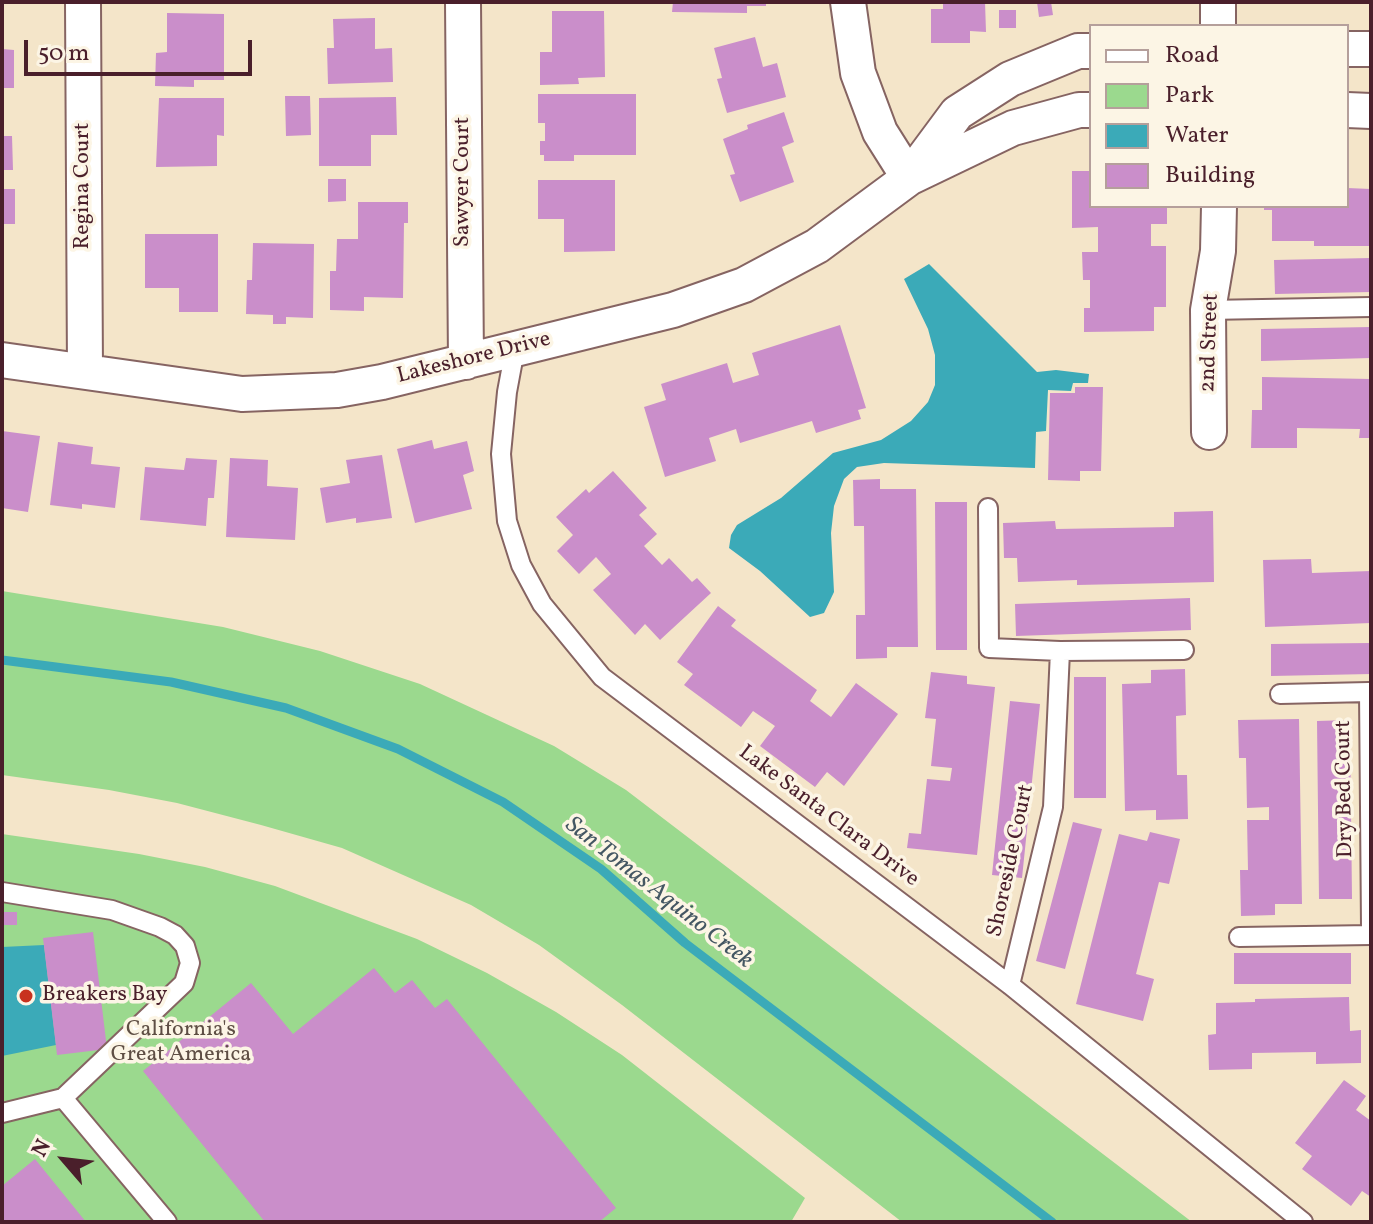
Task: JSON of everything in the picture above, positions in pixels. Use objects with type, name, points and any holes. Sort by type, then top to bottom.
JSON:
[{"type":"street","name":"Regina Court","points":[[83,2],[85,371]]},
{"type":"street","name":"Sawyer Court","points":[[463,2],[466,362]]},
{"type":"street","points":[[848,2],[858,73],[880,132],[909,178]]},
{"type":"street","points":[[1218,2],[1218,24]]},
{"type":"street","points":[[1349,49],[1371,49]]},
{"type":"street","name":"Lakeshore Drive","points":[[909,178],[957,113],[1010,79],[1078,51],[1089,51]]},
{"type":"street","name":"Lakeshore Drive","points":[[2,360],[242,394],[337,390],[382,382],[673,310],[744,285],[817,246],[909,178],[1013,128],[1089,110]]},
{"type":"street","points":[[1349,110],[1371,111]]},
{"type":"street","name":"2nd Street","points":[[1209,432],[1208,310],[1218,251],[1219,208]]},
{"type":"lane","points":[[1208,310],[1371,307]]},
{"type":"lane","name":"Lake Santa Clara Drive","points":[[515,349],[501,454],[507,521],[521,565],[542,604],[602,677],[1010,985],[1303,1222]]},
{"type":"lane","points":[[988,508],[989,648],[1184,650]]},
{"type":"lane","name":"Shoreside Court","points":[[1010,985],[1053,807],[1060,651]]},
{"type":"lane","name":"Dry Bed Court","points":[[1280,694],[1369,692],[1371,927]]},
{"type":"lane","points":[[2,892],[112,910],[160,927],[175,935],[185,946],[190,963],[184,983],[63,1098],[2,1113]]},
{"type":"lane","points":[[1239,937],[1371,935]]},
{"type":"lane","points":[[63,1098],[167,1222]]},
{"type":"green space","points":[[2,591],[223,627],[320,651],[420,684],[554,746],[626,790],[1192,1222],[902,1222],[622,1005],[539,945],[471,905],[342,848],[261,825],[177,803],[2,775]]},
{"type":"green space","name":"California's Great America","points":[[2,834],[205,867],[275,886],[417,939],[487,973],[556,1012],[622,1055],[805,1198],[791,1222],[2,1222]]},
{"type":"water","points":[[929,264],[1037,372],[1056,370],[1089,374],[1088,383],[1073,383],[1071,391],[1048,390],[1046,431],[1036,432],[1035,468],[884,463],[857,467],[844,479],[834,506],[831,533],[834,592],[824,613],[810,617],[760,571],[729,548],[731,535],[737,525],[781,498],[833,453],[881,440],[911,421],[928,402],[935,385],[935,355],[928,329],[904,279]]},
{"type":"water","name":"Breakers Bay","points":[[44,945],[56,1045],[2,1056],[2,947]]},
{"type":"building","points":[[673,2],[766,2],[766,6],[747,6],[747,13],[672,12]]},
{"type":"building","points":[[943,2],[985,2],[986,32],[970,31],[970,43],[931,43],[931,9],[943,9]]},
{"type":"building","points":[[1037,2],[1051,2],[1053,15],[1039,17]]},
{"type":"building","points":[[999,10],[1016,10],[1016,28],[999,28]]},
{"type":"building","points":[[552,11],[604,11],[605,77],[578,78],[579,84],[540,85],[540,52],[552,52]]},
{"type":"building","points":[[167,13],[224,14],[224,80],[194,80],[194,87],[155,86],[156,53],[167,52]]},
{"type":"building","points":[[375,18],[375,49],[392,48],[393,82],[328,84],[327,48],[334,48],[333,19]]},
{"type":"building","points":[[755,37],[763,67],[777,63],[786,97],[727,113],[717,79],[722,78],[714,48]]},
{"type":"building","points":[[2,49],[14,50],[14,88],[2,88]]},
{"type":"building","points":[[538,94],[636,94],[636,155],[574,155],[574,161],[544,161],[544,155],[540,155],[540,141],[545,141],[545,123],[538,123]]},
{"type":"building","points":[[285,96],[310,96],[311,135],[286,136]]},
{"type":"building","points":[[396,97],[397,135],[371,135],[371,166],[319,166],[319,98]]},
{"type":"building","points":[[159,98],[224,98],[224,136],[217,135],[217,166],[156,167]]},
{"type":"building","points":[[784,112],[794,142],[782,147],[794,182],[740,202],[730,175],[735,174],[723,139],[748,129],[747,125]]},
{"type":"building","points":[[2,136],[12,136],[13,170],[2,170]]},
{"type":"building","points":[[1072,171],[1089,171],[1089,208],[1167,208],[1167,224],[1151,224],[1151,246],[1166,246],[1166,307],[1154,307],[1154,331],[1084,332],[1084,308],[1090,308],[1090,280],[1083,280],[1082,252],[1098,252],[1098,227],[1072,228]]},
{"type":"building","points":[[328,179],[346,179],[346,201],[328,202]]},
{"type":"building","points":[[538,180],[615,180],[615,251],[564,252],[564,219],[538,219]]},
{"type":"building","points":[[1349,188],[1371,189],[1371,246],[1314,246],[1314,241],[1272,241],[1272,210],[1264,210],[1349,208]]},
{"type":"building","points":[[2,189],[15,189],[15,224],[2,224]]},
{"type":"building","points":[[358,202],[408,202],[408,223],[404,223],[403,298],[364,297],[364,311],[330,310],[330,271],[336,271],[337,239],[358,239]]},
{"type":"building","points":[[145,234],[218,234],[218,312],[179,312],[179,288],[145,288]]},
{"type":"building","points":[[253,243],[314,244],[313,318],[286,317],[286,324],[273,324],[273,315],[246,314],[247,280],[252,280]]},
{"type":"building","points":[[1371,258],[1371,292],[1275,294],[1274,260]]},
{"type":"building","points":[[840,325],[866,408],[858,410],[861,419],[816,433],[812,421],[740,443],[736,429],[709,438],[716,461],[665,477],[644,407],[666,400],[661,384],[727,363],[733,383],[759,375],[752,353]]},
{"type":"building","points":[[1371,327],[1371,358],[1261,361],[1261,329]]},
{"type":"building","points":[[1262,377],[1371,379],[1371,438],[1359,438],[1360,429],[1297,428],[1297,448],[1251,448],[1252,410],[1262,410]]},
{"type":"building","points":[[1075,387],[1103,387],[1101,471],[1080,471],[1080,481],[1048,480],[1050,393],[1075,393]]},
{"type":"building","points":[[2,431],[40,436],[28,512],[2,508]]},
{"type":"building","points":[[432,440],[434,449],[467,441],[474,471],[463,475],[472,509],[415,523],[397,449]]},
{"type":"building","points":[[58,442],[93,447],[91,464],[120,467],[115,508],[82,504],[82,509],[50,505]]},
{"type":"building","points":[[382,455],[392,518],[356,523],[356,518],[326,523],[320,488],[350,483],[346,460]]},
{"type":"building","points":[[186,458],[217,460],[214,498],[208,498],[206,526],[140,520],[145,467],[184,470]]},
{"type":"building","points":[[230,458],[268,460],[267,486],[298,488],[295,540],[226,537]]},
{"type":"building","points":[[613,471],[647,508],[639,515],[657,534],[644,546],[662,565],[669,558],[692,582],[697,578],[711,593],[660,640],[645,624],[635,635],[593,590],[611,574],[596,557],[579,574],[557,551],[573,535],[556,517],[586,489],[589,493]]},
{"type":"building","points":[[880,479],[880,489],[916,489],[918,647],[887,647],[887,658],[856,659],[856,615],[865,615],[864,526],[854,526],[853,480]]},
{"type":"building","points":[[935,502],[967,502],[967,650],[936,650]]},
{"type":"building","points":[[1213,511],[1214,582],[1077,585],[1077,580],[1018,582],[1017,558],[1004,558],[1003,523],[1055,521],[1056,529],[1174,527],[1174,512]]},
{"type":"building","points":[[1311,559],[1312,573],[1371,571],[1371,623],[1265,627],[1263,560]]},
{"type":"building","points":[[1190,598],[1191,630],[1016,636],[1015,604]]},
{"type":"building","points":[[718,606],[736,620],[731,626],[817,690],[810,701],[831,717],[856,683],[898,714],[844,786],[827,772],[815,787],[760,746],[775,726],[753,711],[741,727],[684,685],[693,674],[677,662]]},
{"type":"building","points":[[1371,643],[1371,674],[1271,676],[1271,644]]},
{"type":"building","points":[[1185,669],[1186,715],[1176,716],[1177,775],[1187,775],[1188,819],[1156,820],[1156,810],[1125,811],[1122,684],[1151,683],[1151,670]]},
{"type":"building","points":[[931,672],[967,676],[967,684],[995,687],[977,855],[907,848],[909,833],[921,834],[927,779],[950,781],[952,768],[931,766],[936,719],[925,718]]},
{"type":"building","points":[[1074,677],[1106,677],[1106,798],[1074,798]]},
{"type":"building","points":[[1010,701],[1040,704],[1022,878],[992,875]]},
{"type":"building","points":[[1299,719],[1302,904],[1275,904],[1275,915],[1241,916],[1240,870],[1248,870],[1247,820],[1269,820],[1269,807],[1247,808],[1246,758],[1239,758],[1238,720]]},
{"type":"building","points":[[1350,720],[1352,899],[1319,899],[1317,721]]},
{"type":"building","points":[[1073,822],[1102,829],[1065,969],[1036,961]]},
{"type":"building","points":[[1150,832],[1180,839],[1169,884],[1159,882],[1136,974],[1154,979],[1143,1021],[1076,1004],[1119,834],[1147,841]]},
{"type":"building","points":[[3,912],[17,912],[17,925],[3,925]]},
{"type":"building","points":[[93,932],[107,1049],[57,1055],[43,938]]},
{"type":"building","points":[[1234,953],[1351,953],[1351,984],[1234,984]]},
{"type":"building","points":[[374,968],[395,993],[412,980],[435,1008],[447,999],[616,1208],[599,1222],[265,1222],[143,1071],[251,983],[293,1034]]},
{"type":"building","points":[[1349,997],[1350,1031],[1361,1030],[1361,1063],[1316,1064],[1316,1052],[1252,1053],[1252,1069],[1209,1070],[1208,1035],[1216,1034],[1216,1003]]},
{"type":"building","points":[[1344,1080],[1366,1096],[1356,1110],[1371,1121],[1371,1197],[1362,1191],[1351,1206],[1302,1169],[1312,1156],[1295,1143]]},
{"type":"building","points":[[35,1159],[86,1222],[2,1222],[2,1186]]},
{"type":"waterway","name":"San Tomas Aquino Creek","points":[[2,660],[171,682],[286,708],[398,749],[503,802],[601,869],[685,943],[1052,1222]]},
{"type":"place","name":"Breakers Bay","points":[[26,996]]}]
